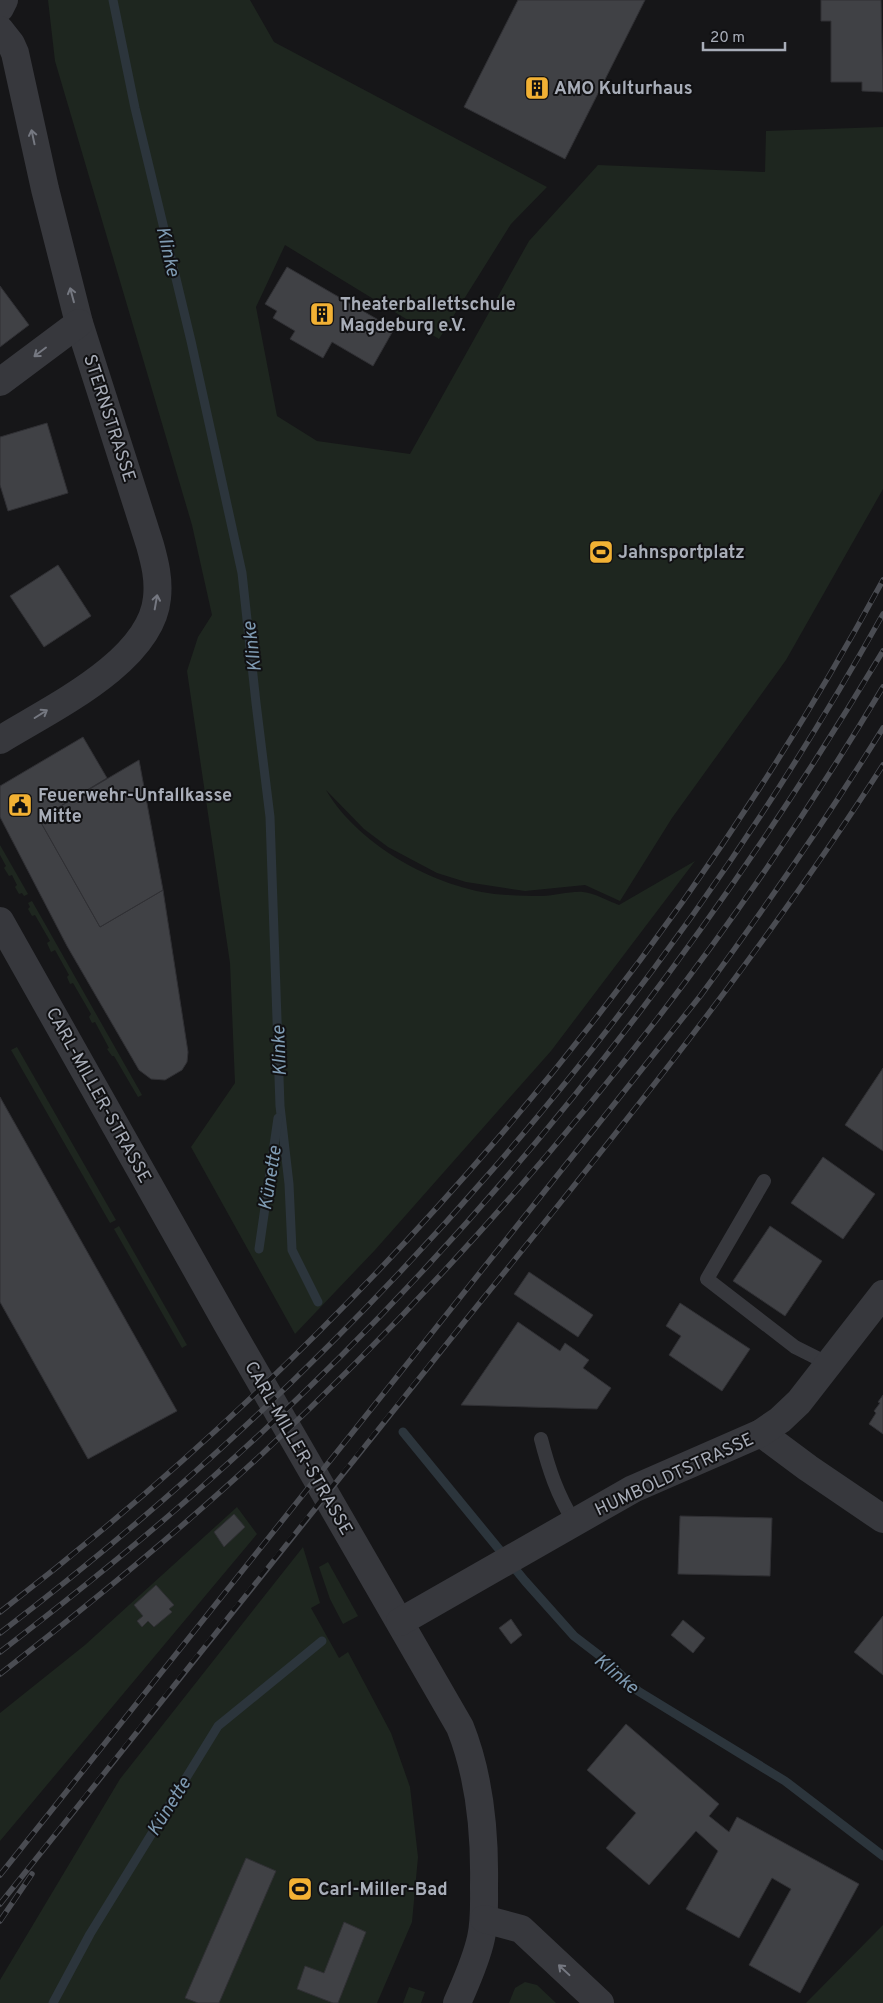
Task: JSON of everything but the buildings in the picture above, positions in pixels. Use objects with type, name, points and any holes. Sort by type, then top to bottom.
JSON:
[{"type":"street","points":[[0,8],[4,0]]},
{"type":"street","name":"STERNSTRASSE","points":[[0,30],[11,44],[15,53],[45,189],[79,323],[150,545],[158,580],[156,607],[136,646],[113,667],[0,740]]},
{"type":"street","points":[[0,382],[79,323]]},
{"type":"street","name":"CARL-MILLER-STRASSE","points":[[0,921],[460,1727],[476,1772],[485,1863],[484,1919],[474,1962],[457,2003]]},
{"type":"street","name":"HUMBOLDTSTRASSE","points":[[400,1622],[633,1489],[761,1433],[790,1411],[883,1294]]},
{"type":"street","points":[[761,1433],[808,1468],[883,1519]]},
{"type":"street","points":[[484,1919],[522,1929],[600,2003]]},
{"type":"lane","points":[[764,1181],[707,1279],[795,1347],[829,1364]]},
{"type":"lane","points":[[541,1439],[560,1499],[574,1522]]},
{"type":"shaded area","points":[[48,0],[250,0],[274,42],[547,187],[511,224],[439,339],[285,245],[256,307],[277,416],[317,441],[410,454],[529,241],[598,165],[765,172],[766,131],[883,127],[883,489],[786,660],[672,818],[620,901],[585,885],[525,891],[466,882],[437,873],[388,847],[364,829],[326,790],[341,811],[359,830],[404,863],[456,885],[482,892],[542,896],[583,892],[597,895],[619,905],[695,861],[551,1051],[375,1250],[295,1334],[191,1147],[235,1083],[230,963],[187,671],[198,637],[212,615],[192,525],[55,61]]},
{"type":"shaded area","points":[[0,845],[28,894],[24,896],[22,893],[19,894],[12,875],[9,876],[4,868],[6,866],[0,855]]},
{"type":"shaded area","points":[[32,901],[142,1095],[138,1097],[114,1056],[107,1049],[109,1048],[95,1022],[92,1023],[89,1017],[91,1014],[73,983],[70,984],[67,977],[69,975],[55,950],[51,952],[47,943],[50,941],[35,915],[32,916],[28,909],[30,907],[28,903]]},
{"type":"shaded area","points":[[17,1047],[116,1220],[110,1223],[11,1050]]},
{"type":"shaded area","points":[[119,1226],[187,1345],[182,1348],[114,1229]]},
{"type":"shaded area","points":[[237,1507],[257,1534],[0,1841],[0,1713],[85,1645]]},
{"type":"shaded area","points":[[303,1547],[320,1603],[311,1608],[339,1658],[348,1652],[391,1733],[410,1787],[418,1857],[412,1922],[377,2003],[0,2003],[0,1980],[120,1779]]},
{"type":"shaded area","points":[[328,1562],[358,1616],[343,1624],[330,1599],[319,1567]]},
{"type":"shaded area","points":[[883,1925],[883,2003],[806,2003]]},
{"type":"shaded area","points":[[525,1982],[537,1985],[556,2003],[509,2003],[515,1988]]},
{"type":"shaded area","points":[[409,1987],[425,1992],[421,2003],[403,2003]]},
{"type":"waterway","name":"Klinke","points":[[113,0],[135,108],[191,341],[242,573],[270,817],[280,1106],[289,1184],[292,1250],[318,1302]]},
{"type":"waterway","name":"Künette","points":[[259,1249],[278,1118]]},
{"type":"waterway","name":"Klinke","points":[[403,1432],[525,1581],[574,1636],[604,1659],[638,1691],[785,1781],[883,1856]]},
{"type":"waterway","name":"Künette","points":[[53,2003],[90,1934],[218,1726],[322,1641]]},
{"type":"railway","points":[[0,1612],[132,1505],[258,1390],[380,1269],[495,1141],[604,1008],[705,870],[798,727],[883,580]]},
{"type":"railway","points":[[0,1633],[132,1527],[258,1414],[379,1294],[493,1169],[601,1038],[702,901],[796,760],[883,614]]},
{"type":"railway","points":[[0,1652],[162,1522],[312,1385],[405,1290],[494,1191],[580,1089],[661,984],[739,875],[813,764],[883,651]]},
{"type":"railway","points":[[0,1674],[133,1567],[262,1454],[351,1368],[437,1279],[520,1187],[599,1092],[675,995],[748,895],[817,792],[883,687]]},
{"type":"railway","points":[[0,1875],[701,995],[795,863],[883,728]]},
{"type":"railway","points":[[0,1904],[680,1051],[785,910],[883,765]]},
{"type":"railway","points":[[0,1921],[32,1874]]},
{"type":"place","name":"AMO Kulturhaus","points":[[537,88]]},
{"type":"place","name":"Theaterballettschule Magdeburg e.V.","points":[[322,314]]},
{"type":"place","name":"Jahnsportplatz","points":[[601,552]]},
{"type":"place","name":"Feuerwehr-Unfallkasse Mitte","points":[[20,805]]},
{"type":"place","name":"Carl-Miller-Bad","points":[[300,1889]]}]
